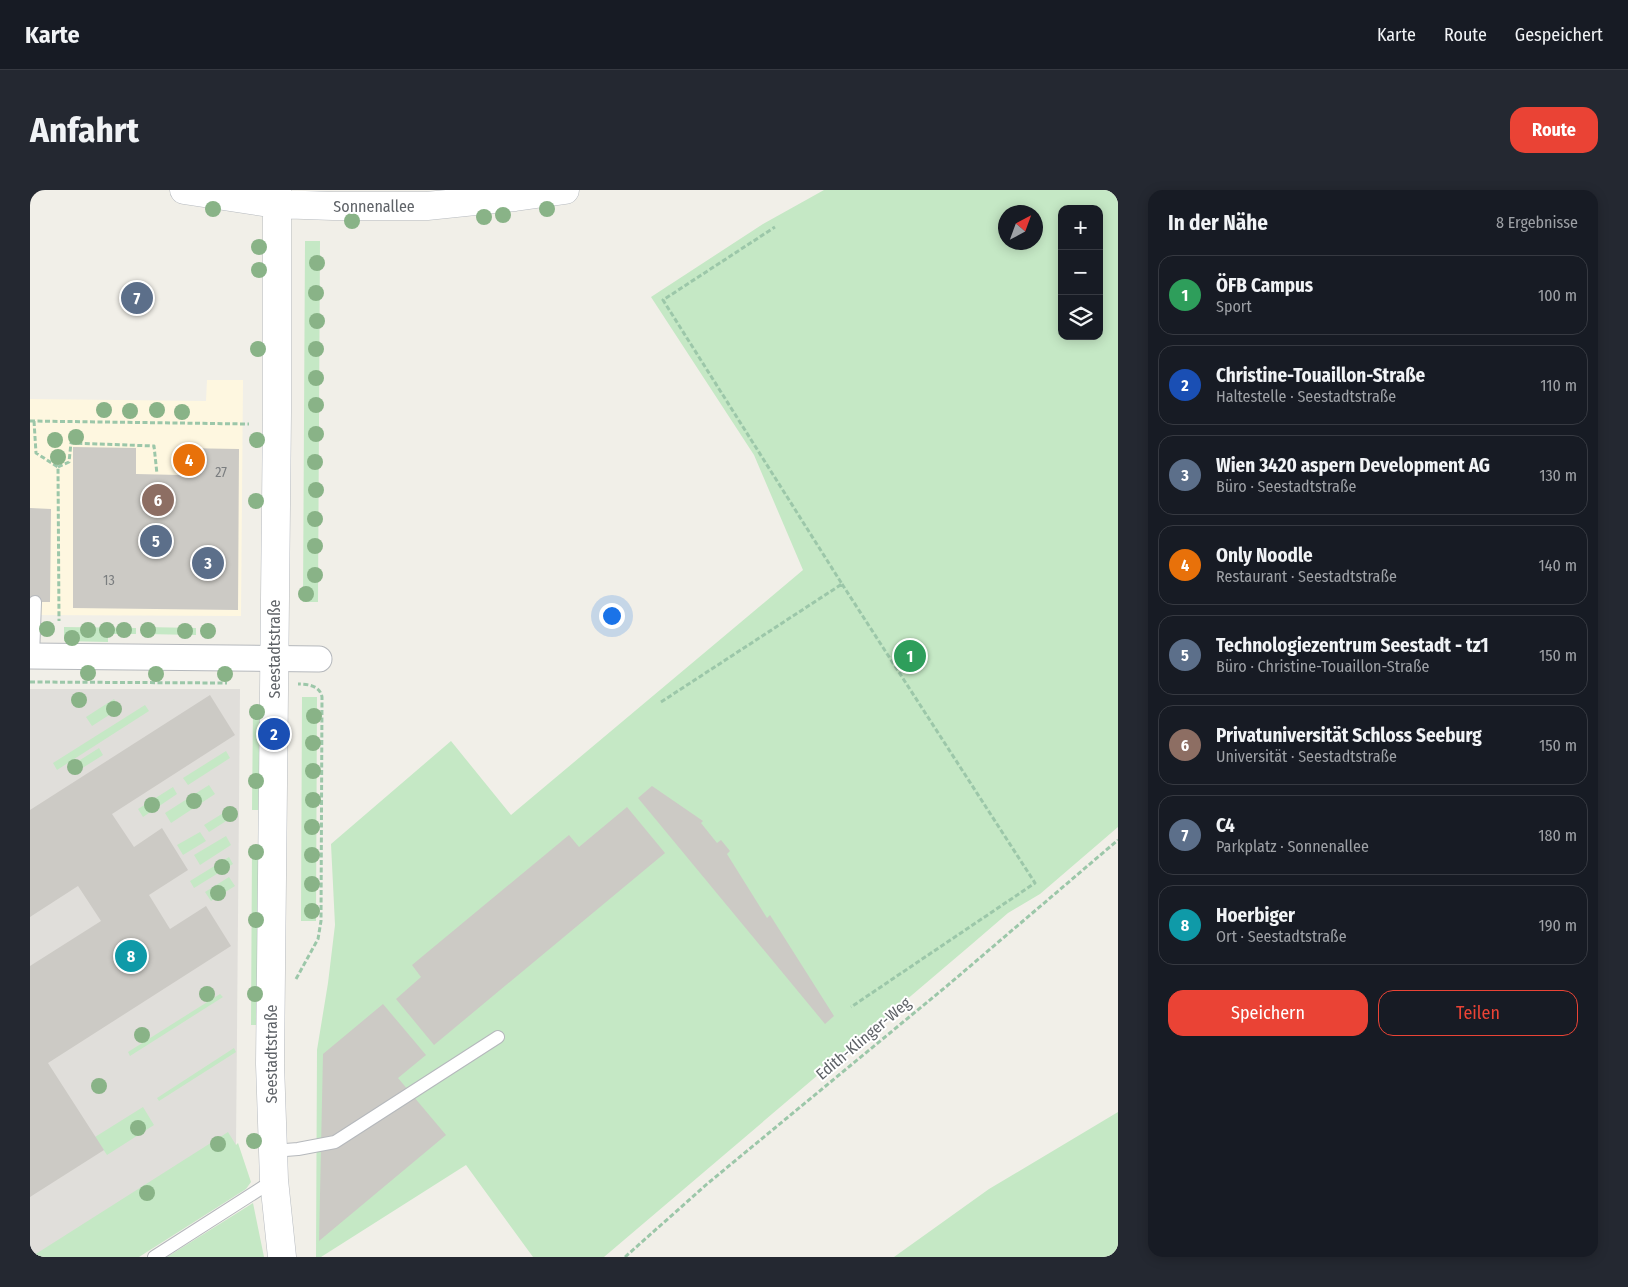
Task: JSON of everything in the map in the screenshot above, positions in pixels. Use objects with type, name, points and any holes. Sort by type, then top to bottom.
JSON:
[{"type":"street","name":"Sonnenallee","points":[[184,190],[277,197],[333,206],[427,206],[565,190]]},
{"type":"street","name":"Seestadtstraße","points":[[277,197],[277,413],[270,1064],[274,1180],[282,1257]]},
{"type":"street","points":[[31,656],[319,659]]},
{"type":"lane","points":[[31,656],[35,602]]},
{"type":"lane","points":[[273,1151],[298,1149],[335,1142],[498,1037]]},
{"type":"lane","points":[[154,1257],[274,1180]]},
{"type":"path","points":[[775,227],[663,300],[842,584],[1035,883],[851,1007]]},
{"type":"path","points":[[58,467],[36,453],[32,421],[249,424]]},
{"type":"path","points":[[58,467],[69,462],[71,443],[154,446],[157,474]]},
{"type":"path","points":[[58,467],[59,621]]},
{"type":"path","points":[[660,702],[842,584]]},
{"type":"path","points":[[30,682],[228,683]]},
{"type":"path","points":[[294,684],[306,684],[316,687],[321,691],[322,707],[321,921],[318,939],[294,984]]},
{"type":"path","name":"Edith-Klinger-Weg","points":[[625,1257],[707,1184],[948,985],[1118,840]]},
{"type":"shaded area","points":[[207,380],[243,380],[241,616],[30,615],[30,399],[206,401]]},
{"type":"shaded area","points":[[30,689],[240,689],[236,1146],[64,1257],[30,1257]]},
{"type":"green space","points":[[824,190],[1118,190],[1118,827],[1040,894],[1008,913],[604,1257],[533,1257],[466,1165],[321,1257],[316,1257],[317,1050],[335,925],[331,844],[451,741],[511,815],[803,570],[754,455],[651,297],[763,224]]},
{"type":"green space","points":[[305,241],[320,241],[318,602],[303,602]]},
{"type":"green space","points":[[64,627],[136,628],[136,634],[108,634],[108,642],[64,641]]},
{"type":"green space","points":[[145,627],[196,628],[196,635],[145,634]]},
{"type":"green space","points":[[302,697],[317,697],[316,921],[301,921]]},
{"type":"green space","points":[[114,699],[120,708],[92,726],[86,717]]},
{"type":"green space","points":[[145,705],[149,711],[57,770],[53,763]]},
{"type":"green space","points":[[253,709],[261,709],[260,810],[252,810]]},
{"type":"green space","points":[[99,748],[103,755],[73,774],[69,767]]},
{"type":"green space","points":[[226,751],[230,758],[188,785],[183,778]]},
{"type":"green space","points":[[209,785],[215,794],[171,823],[165,813]]},
{"type":"green space","points":[[173,787],[177,794],[143,817],[138,809]]},
{"type":"green space","points":[[233,807],[237,814],[209,832],[204,825]]},
{"type":"green space","points":[[200,832],[206,841],[183,855],[177,845]]},
{"type":"green space","points":[[226,836],[231,845],[200,865],[194,855]]},
{"type":"green space","points":[[252,848],[259,848],[258,1025],[251,1025]]},
{"type":"green space","points":[[229,857],[233,864],[194,888],[190,881]]},
{"type":"green space","points":[[229,877],[235,886],[211,901],[205,892]]},
{"type":"green space","points":[[220,994],[223,997],[130,1056],[128,1052]]},
{"type":"green space","points":[[234,1048],[236,1052],[159,1101],[157,1098]]},
{"type":"green space","points":[[143,1107],[154,1125],[107,1155],[95,1137]]},
{"type":"green space","points":[[1118,1112],[1118,1257],[894,1257],[989,1189]]},
{"type":"green space","points":[[228,1132],[236,1145],[238,1143],[251,1182],[246,1189],[139,1257],[31,1257]]},
{"type":"green space","points":[[253,1203],[264,1257],[167,1257]]},
{"type":"building","points":[[73,447],[136,448],[136,474],[179,475],[179,448],[239,449],[238,610],[73,608]]},
{"type":"building","points":[[30,508],[51,509],[50,602],[30,602]]},
{"type":"building","points":[[210,695],[235,735],[112,814],[134,847],[162,828],[188,870],[149,895],[170,929],[206,906],[231,946],[48,1063],[104,1150],[30,1197],[30,966],[101,921],[78,886],[30,917],[30,810]]},
{"type":"building","points":[[652,786],[703,821],[701,823],[717,843],[721,840],[730,851],[727,854],[767,918],[770,915],[834,1016],[825,1024],[638,798]]},
{"type":"building","points":[[627,807],[665,853],[434,1045],[396,999],[421,977],[412,965],[569,835],[579,847]]},
{"type":"building","points":[[383,1004],[426,1055],[398,1078],[446,1135],[319,1241],[323,1054]]},
{"type":"place","name":"C4","points":[[137,298]]},
{"type":"place","name":"Only Noodle","points":[[189,460]]},
{"type":"place","name":"Privatuniversität Schloss Seeburg","points":[[158,500]]},
{"type":"place","name":"Technologiezentrum Seestadt - tz1","points":[[156,541]]},
{"type":"place","name":"Wien 3420 aspern Development AG","points":[[208,563]]},
{"type":"place","name":"ÖFB Campus","points":[[910,656]]},
{"type":"place","name":"Christine-Touaillon-Straße","points":[[274,734]]},
{"type":"place","name":"Hoerbiger","points":[[131,956]]}]
